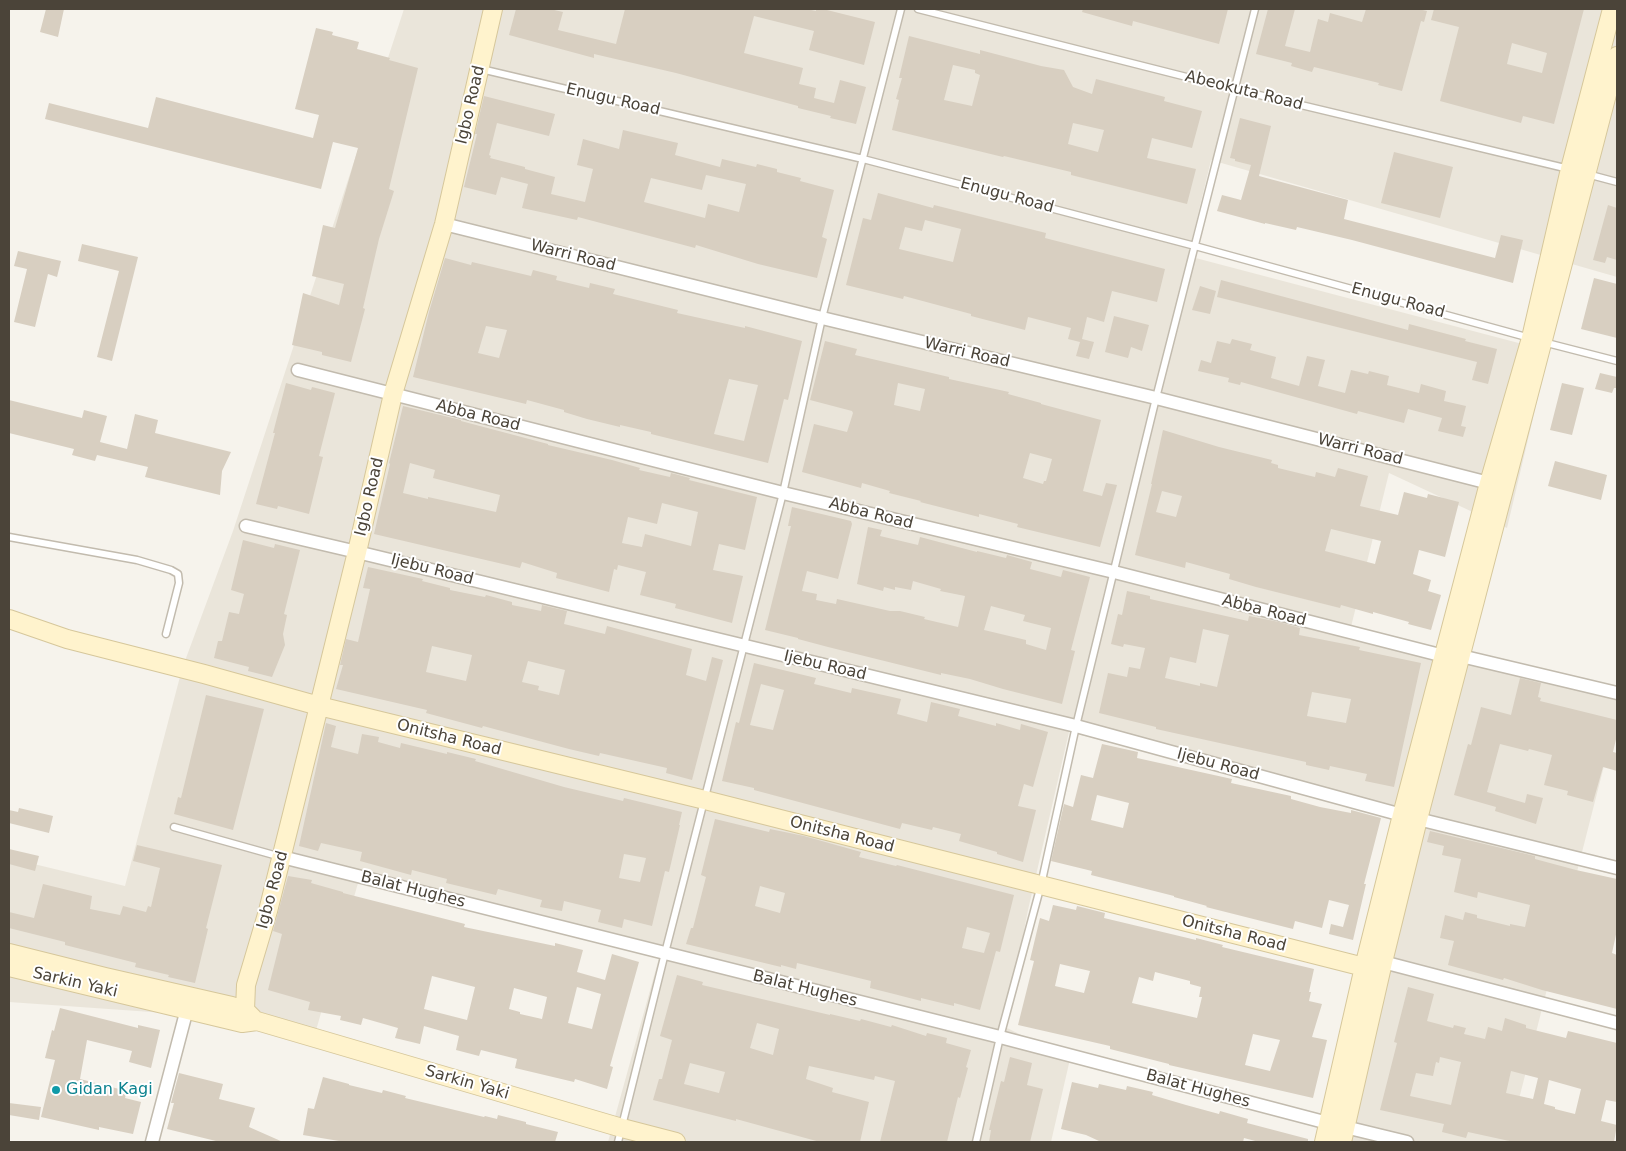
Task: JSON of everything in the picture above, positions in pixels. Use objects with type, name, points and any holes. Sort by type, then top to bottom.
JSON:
[{"type":"street","name":"Igbo Road","points":[[241,1016],[246,984],[268,912],[282,857],[357,552],[393,394],[444,224],[493,9]]},
{"type":"street","points":[[1338,1131],[1364,967],[1410,817],[1537,340],[1578,171],[1612,9]]},
{"type":"street","points":[[1578,171],[1617,56]]},
{"type":"street","name":"Warri Road","points":[[444,224],[822,318],[1156,398],[1489,483]]},
{"type":"street","points":[[1452,656],[1489,483],[1537,340]]},
{"type":"street","name":"Abba Road","points":[[298,370],[784,493],[1452,656],[1617,693]]},
{"type":"street","name":"Ijebu Road","points":[[246,526],[1076,726],[1410,817],[1617,868]]},
{"type":"street","name":"Onitsha Road","points":[[9,619],[66,639],[319,706],[705,800],[1364,967]]},
{"type":"street","points":[[1324,1142],[1338,1131],[1383,962],[1410,817]]},
{"type":"street","name":"Balat Hughes","points":[[282,857],[1000,1037],[1338,1131],[1407,1142]]},
{"type":"street","points":[[9,953],[105,977],[241,1016]]},
{"type":"street","points":[[1383,962],[1617,1023]]},
{"type":"street","name":"Sarkin Yaki","points":[[9,967],[188,1009],[241,1016],[620,1135],[676,1142]]},
{"type":"street","points":[[152,1142],[188,1009]]},
{"type":"lane","points":[[620,1135],[784,493],[822,318],[901,9]]},
{"type":"lane","name":"Abeokuta Road","points":[[918,9],[1234,89],[1617,182]]},
{"type":"lane","points":[[976,1142],[1000,1037],[1041,885],[1076,726],[1156,398],[1255,9]]},
{"type":"lane","name":"Enugu Road","points":[[479,69],[863,159],[1195,246],[1617,361]]},
{"type":"lane","points":[[9,537],[136,560],[178,574],[179,583],[166,634]]},
{"type":"lane","points":[[174,827],[282,857]]},
{"type":"shaded area","points":[[404,9],[1617,9],[1617,277],[1211,160],[1188,256],[1549,351],[1507,528],[1389,473],[1348,639],[1413,651],[1451,646],[1617,692],[1617,715],[1508,1142],[1331,1142],[1398,815],[1069,732],[1028,910],[1005,1027],[1070,1059],[1051,1142],[608,1142],[662,947],[360,876],[313,1041],[194,1015],[9,1002],[9,858],[125,886],[182,669],[233,531]]},
{"type":"building","points":[[46,9],[64,9],[58,37],[40,32]]},
{"type":"building","points":[[516,9],[550,9],[563,12],[558,30],[616,44],[625,9],[806,9],[816,11],[816,9],[823,9],[875,22],[864,65],[809,50],[814,31],[754,16],[744,53],[803,68],[799,84],[816,88],[814,98],[834,103],[840,80],[866,87],[856,124],[830,118],[831,116],[798,108],[798,106],[676,73],[594,54],[594,58],[509,35]]},
{"type":"building","points":[[1083,9],[1228,9],[1219,44],[1133,21],[1132,26],[1082,12]]},
{"type":"building","points":[[1268,9],[1295,9],[1285,46],[1310,52],[1318,19],[1328,22],[1330,13],[1362,22],[1366,9],[1418,9],[1427,11],[1424,22],[1421,21],[1402,91],[1378,85],[1379,83],[1314,67],[1312,72],[1291,66],[1292,63],[1256,54]]},
{"type":"building","points":[[1434,9],[1584,9],[1554,124],[1523,116],[1521,123],[1440,101],[1459,27],[1431,20]],"holes":[[[1512,43],[1547,53],[1542,73],[1507,64]]]},
{"type":"building","points":[[316,28],[333,32],[332,35],[359,42],[357,49],[418,68],[389,189],[394,191],[379,239],[363,308],[365,309],[351,362],[322,355],[322,352],[292,345],[303,293],[339,305],[344,284],[312,276],[323,225],[335,228],[358,148],[333,142],[321,189],[45,119],[49,103],[148,128],[156,97],[313,138],[319,115],[295,109]]},
{"type":"building","points":[[909,36],[980,54],[980,50],[1064,70],[1073,87],[1092,94],[1096,79],[1165,97],[1164,101],[1202,111],[1192,148],[1152,138],[1147,158],[1196,169],[1187,204],[1071,175],[1071,172],[892,130],[899,100],[896,99],[902,78],[899,78]],"holes":[[[953,65],[975,70],[975,73],[980,75],[972,106],[944,100]],[[1073,123],[1104,130],[1098,152],[1068,144]]]},
{"type":"building","points":[[484,96],[555,114],[549,136],[497,123],[489,155],[491,156],[490,158],[555,177],[551,194],[585,202],[593,169],[577,165],[583,139],[619,149],[623,130],[678,143],[675,155],[720,167],[722,159],[756,167],[757,164],[777,169],[777,172],[801,178],[800,181],[834,190],[822,237],[827,239],[817,278],[758,264],[696,245],[695,248],[578,217],[577,220],[522,208],[528,184],[501,177],[496,195],[464,187],[477,134],[475,134]],"holes":[[[706,175],[746,184],[739,212],[708,204],[705,218],[644,202],[651,178],[702,190]]]},
{"type":"building","points":[[1240,118],[1271,126],[1259,176],[1348,200],[1344,219],[1495,258],[1501,235],[1523,240],[1513,283],[1352,240],[1297,227],[1296,230],[1265,224],[1217,211],[1222,195],[1241,200],[1251,165],[1230,158]]},
{"type":"building","points":[[1394,152],[1453,167],[1440,218],[1381,203]]},
{"type":"building","points":[[878,193],[933,208],[934,205],[1046,233],[1045,238],[1165,269],[1157,302],[1112,291],[1104,322],[1087,317],[1082,339],[1094,342],[1089,359],[1076,356],[1080,342],[1068,339],[1071,328],[1028,317],[1025,330],[904,296],[903,299],[846,285],[863,218],[871,220]],"holes":[[[925,220],[961,229],[953,262],[899,249],[905,227],[922,231]]]},
{"type":"building","points":[[1608,205],[1617,208],[1617,260],[1607,257],[1605,263],[1593,260]]},
{"type":"building","points":[[82,244],[138,257],[112,361],[97,357],[119,271],[78,261]]},
{"type":"building","points":[[18,251],[61,261],[57,277],[48,274],[35,327],[14,322],[27,269],[14,266]]},
{"type":"building","points":[[445,258],[471,265],[472,262],[531,276],[533,270],[557,276],[556,280],[589,288],[590,283],[615,289],[613,294],[678,310],[677,313],[745,328],[745,326],[802,341],[788,400],[784,399],[768,463],[651,434],[651,432],[587,419],[564,412],[564,410],[527,400],[526,404],[413,377]],"holes":[[[486,326],[507,330],[499,358],[478,353]],[[729,379],[758,385],[744,441],[714,434]]]},
{"type":"building","points":[[1594,278],[1617,284],[1617,338],[1581,329]]},
{"type":"building","points":[[1221,280],[1408,330],[1409,324],[1497,349],[1488,384],[1472,380],[1477,362],[1217,297]]},
{"type":"building","points":[[1200,286],[1216,291],[1210,314],[1192,310]]},
{"type":"building","points":[[1114,316],[1149,325],[1142,351],[1131,347],[1128,358],[1105,352]]},
{"type":"building","points":[[1232,339],[1252,344],[1250,350],[1276,357],[1271,378],[1299,386],[1307,356],[1325,360],[1318,386],[1345,393],[1351,370],[1368,374],[1369,371],[1389,376],[1387,385],[1419,393],[1421,384],[1446,391],[1444,401],[1466,406],[1461,426],[1466,427],[1463,437],[1438,431],[1442,418],[1408,409],[1404,423],[1358,411],[1357,414],[1241,382],[1240,385],[1228,382],[1229,378],[1198,371],[1201,360],[1211,363],[1217,341],[1230,344]]},
{"type":"building","points":[[825,341],[857,349],[855,355],[1009,392],[1008,394],[1101,420],[1083,491],[1102,496],[1106,483],[1117,485],[1100,547],[1017,527],[1018,524],[979,514],[979,517],[920,502],[862,483],[861,488],[802,472],[814,424],[847,432],[853,413],[852,411],[810,400]],"holes":[[[898,383],[925,389],[920,411],[894,405]],[[1030,453],[1052,459],[1046,481],[1043,484],[1023,478]]]},
{"type":"building","points":[[1600,373],[1617,377],[1617,388],[1614,388],[1612,393],[1595,389]]},
{"type":"building","points":[[286,383],[311,390],[312,387],[335,393],[319,456],[323,457],[309,514],[278,506],[277,509],[256,504]]},
{"type":"building","points":[[1562,383],[1584,388],[1572,435],[1550,430]]},
{"type":"building","points":[[9,400],[82,418],[84,410],[107,416],[100,442],[127,449],[135,414],[158,420],[155,433],[231,452],[222,471],[220,495],[145,477],[148,467],[97,455],[95,461],[72,455],[74,449],[9,433]]},
{"type":"building","points":[[403,406],[612,460],[640,468],[639,470],[670,477],[671,473],[690,478],[689,480],[757,497],[745,550],[719,544],[713,570],[743,576],[732,623],[675,608],[676,604],[640,595],[646,572],[618,565],[617,570],[614,569],[609,592],[556,578],[557,573],[522,562],[520,568],[374,534]],"holes":[[[410,463],[435,470],[433,478],[500,495],[496,512],[403,493]],[[662,503],[698,512],[691,546],[645,534],[642,547],[622,543],[628,517],[657,524]]]},
{"type":"building","points":[[1163,430],[1219,447],[1272,460],[1271,463],[1278,465],[1278,468],[1315,477],[1316,472],[1335,477],[1338,468],[1368,476],[1360,506],[1398,515],[1404,492],[1427,498],[1428,494],[1459,502],[1445,557],[1419,550],[1413,574],[1431,580],[1428,591],[1441,595],[1431,630],[1373,612],[1373,614],[1341,605],[1340,608],[1256,587],[1229,579],[1230,574],[1186,562],[1185,568],[1135,555]],"holes":[[[1162,491],[1182,496],[1176,517],[1156,512]],[[1331,529],[1381,541],[1375,564],[1325,551]]]},
{"type":"building","points":[[1555,461],[1607,475],[1601,500],[1548,486]]},
{"type":"building","points":[[792,507],[851,521],[852,524],[838,579],[807,571],[802,591],[817,594],[816,600],[836,604],[837,599],[890,611],[900,611],[958,627],[965,596],[940,591],[941,589],[913,581],[911,590],[895,587],[895,590],[884,587],[883,591],[857,584],[868,527],[882,530],[880,536],[918,545],[920,537],[977,552],[1006,558],[1007,555],[1032,562],[1030,569],[1061,577],[1063,570],[1090,577],[1071,650],[1075,651],[1062,704],[970,679],[941,673],[941,675],[765,630],[791,526],[788,526]],"holes":[[[991,606],[1025,615],[1023,621],[1051,628],[1046,650],[1026,644],[1026,640],[984,630]]]},
{"type":"building","points":[[243,540],[274,548],[275,544],[300,550],[284,614],[287,615],[283,634],[285,645],[272,677],[248,671],[249,667],[214,658],[218,641],[222,641],[229,612],[239,614],[244,594],[231,590]]},
{"type":"building","points":[[368,567],[423,579],[422,581],[450,588],[450,590],[485,597],[486,595],[512,602],[512,605],[541,611],[542,605],[567,611],[564,624],[605,634],[607,626],[692,649],[686,675],[706,681],[712,657],[723,660],[692,780],[666,773],[667,768],[600,753],[599,756],[569,749],[426,713],[427,710],[336,689],[343,665],[340,665],[346,639],[358,642],[370,589],[363,588]],"holes":[[[432,646],[472,655],[466,681],[426,672]],[[528,661],[565,670],[559,695],[538,690],[539,686],[522,682]]]},
{"type":"building","points":[[1127,591],[1150,596],[1150,599],[1248,621],[1249,616],[1279,622],[1300,628],[1299,635],[1360,647],[1359,650],[1421,663],[1394,787],[1365,781],[1367,774],[1330,766],[1329,770],[1306,765],[1306,762],[1156,729],[1156,727],[1099,713],[1108,673],[1127,677],[1129,667],[1140,669],[1145,648],[1124,644],[1123,647],[1111,644],[1118,614],[1122,615]],"holes":[[[1203,629],[1229,635],[1217,687],[1200,683],[1200,686],[1165,678],[1170,657],[1196,663]],[[1312,692],[1351,699],[1346,723],[1307,716]]]},
{"type":"building","points":[[754,663],[816,678],[814,684],[851,693],[852,688],[901,699],[897,714],[927,722],[931,702],[960,709],[958,716],[996,726],[996,723],[1020,730],[1021,724],[1048,732],[1033,787],[1024,784],[1018,806],[1036,810],[1023,862],[959,841],[961,834],[933,827],[932,830],[902,823],[900,829],[754,790],[754,788],[722,781],[736,722],[739,723]],"holes":[[[761,684],[784,690],[773,730],[750,725]]]},
{"type":"building","points":[[1520,678],[1541,683],[1538,697],[1541,698],[1540,701],[1617,720],[1617,735],[1613,752],[1617,753],[1617,771],[1603,767],[1593,802],[1567,795],[1568,791],[1544,785],[1552,755],[1500,744],[1487,792],[1525,803],[1527,794],[1543,798],[1536,824],[1495,811],[1496,807],[1454,795],[1468,744],[1471,745],[1481,707],[1511,715]]},
{"type":"building","points":[[206,695],[264,709],[233,830],[174,814],[178,797],[181,798]]},
{"type":"building","points":[[326,723],[336,726],[331,747],[358,754],[362,734],[379,737],[378,742],[400,748],[401,743],[447,754],[447,752],[476,759],[475,761],[564,787],[623,801],[624,798],[682,812],[669,872],[665,871],[652,926],[624,919],[622,928],[598,922],[601,910],[564,901],[562,911],[540,907],[542,900],[498,889],[496,895],[446,883],[447,879],[412,870],[411,875],[360,861],[362,852],[321,843],[318,851],[299,846]],"holes":[[[624,854],[646,858],[640,882],[619,878]]]},
{"type":"building","points":[[1102,744],[1138,752],[1137,758],[1232,779],[1231,783],[1291,796],[1291,799],[1320,807],[1351,813],[1351,810],[1381,818],[1364,884],[1366,884],[1353,940],[1329,934],[1331,924],[1343,927],[1349,905],[1329,900],[1322,928],[1295,921],[1293,929],[1091,875],[1092,871],[1051,861],[1064,804],[1073,807],[1081,775],[1093,778]],"holes":[[[1097,795],[1129,803],[1123,828],[1091,820]]]},
{"type":"building","points":[[19,808],[53,816],[49,833],[9,823],[9,810],[18,812]]},
{"type":"building","points":[[715,819],[769,832],[770,829],[804,836],[861,852],[859,857],[1014,895],[1000,952],[996,951],[980,1010],[954,1003],[954,1006],[921,998],[921,1001],[870,988],[871,981],[797,963],[796,969],[781,965],[781,967],[686,944],[691,928],[693,928],[706,877],[701,875]],"holes":[[[760,886],[785,893],[780,913],[755,906]],[[967,927],[990,933],[984,953],[962,948]]]},
{"type":"building","points":[[1430,831],[1535,856],[1535,859],[1617,879],[1617,930],[1612,953],[1617,955],[1617,1009],[1542,990],[1504,978],[1503,980],[1448,965],[1454,941],[1440,938],[1445,915],[1463,920],[1465,912],[1477,915],[1477,918],[1510,926],[1510,924],[1525,927],[1530,905],[1478,892],[1477,898],[1454,892],[1461,859],[1442,855],[1444,846],[1427,842]]},
{"type":"building","points":[[137,845],[222,865],[206,928],[208,929],[195,983],[135,967],[136,963],[65,945],[65,942],[9,928],[9,912],[34,918],[43,884],[92,896],[90,909],[120,915],[123,906],[146,912],[148,906],[151,907],[160,868],[133,861]]},
{"type":"building","points":[[9,849],[39,856],[35,871],[9,864]]},
{"type":"building","points":[[288,876],[312,880],[311,883],[343,893],[465,924],[464,927],[555,946],[555,943],[583,950],[577,972],[605,980],[612,954],[639,962],[610,1066],[613,1067],[607,1089],[575,1079],[574,1082],[515,1068],[517,1059],[481,1050],[479,1056],[456,1050],[459,1036],[424,1026],[420,1044],[395,1038],[398,1028],[363,1018],[361,1025],[340,1020],[341,1016],[308,1010],[310,1002],[268,990],[282,934],[273,931]],"holes":[[[432,976],[475,987],[467,1020],[424,1009]],[[577,987],[601,994],[592,1029],[568,1023]],[[514,988],[547,997],[542,1019],[520,1014],[520,1012],[509,1009]]]},
{"type":"building","points":[[1053,905],[1076,910],[1077,906],[1105,913],[1104,918],[1196,940],[1196,938],[1223,945],[1222,947],[1314,969],[1309,1001],[1322,1004],[1312,1037],[1327,1040],[1313,1098],[1169,1065],[1110,1049],[1110,1046],[1018,1025],[1034,961],[1030,960],[1040,918],[1049,921]],"holes":[[[1060,964],[1090,971],[1084,993],[1055,986]],[[1155,972],[1190,981],[1190,984],[1201,987],[1199,997],[1202,997],[1197,1018],[1132,1003],[1139,977],[1153,981]],[[1253,1034],[1280,1040],[1270,1071],[1245,1065]]]},
{"type":"building","points":[[677,975],[703,982],[702,985],[830,1015],[860,1021],[861,1019],[891,1027],[892,1025],[926,1036],[927,1033],[947,1038],[946,1043],[971,1050],[966,1067],[968,1068],[960,1098],[958,1097],[947,1142],[880,1142],[895,1081],[875,1076],[874,1080],[809,1066],[806,1079],[833,1088],[832,1092],[869,1102],[860,1142],[820,1142],[736,1119],[736,1121],[653,1100],[659,1079],[662,1079],[672,1040],[660,1036]],"holes":[[[757,1023],[779,1029],[773,1055],[750,1048]],[[690,1063],[725,1072],[719,1093],[684,1084]]]},
{"type":"building","points":[[1408,987],[1434,994],[1427,1021],[1453,1028],[1454,1025],[1466,1028],[1464,1034],[1485,1039],[1488,1027],[1502,1031],[1505,1018],[1526,1025],[1526,1028],[1566,1038],[1568,1031],[1617,1043],[1617,1102],[1606,1100],[1601,1121],[1617,1125],[1614,1142],[1514,1142],[1468,1132],[1466,1138],[1442,1132],[1444,1124],[1380,1110],[1397,1043],[1394,1042]],"holes":[[[1440,1057],[1461,1062],[1451,1105],[1410,1096],[1416,1073],[1433,1076],[1436,1062],[1439,1063]],[[1511,1071],[1538,1078],[1533,1099],[1506,1093]],[[1549,1080],[1581,1089],[1575,1114],[1544,1104]]]},
{"type":"building","points":[[60,1008],[138,1028],[138,1025],[160,1030],[151,1068],[129,1062],[132,1051],[87,1040],[80,1079],[127,1091],[125,1098],[141,1102],[133,1134],[99,1127],[99,1130],[41,1117],[55,1060],[45,1058]]},
{"type":"building","points":[[1010,1057],[1032,1063],[1027,1085],[1043,1089],[1030,1142],[989,1142],[991,1130],[989,1130],[1001,1081],[1004,1082]]},
{"type":"building","points":[[179,1073],[223,1084],[219,1099],[255,1108],[249,1127],[283,1142],[220,1142],[167,1129],[174,1103],[171,1103]]},
{"type":"building","points":[[323,1077],[382,1093],[383,1090],[406,1096],[405,1098],[484,1117],[497,1119],[498,1115],[558,1132],[555,1142],[345,1142],[303,1135],[308,1108],[314,1109]]},
{"type":"building","points":[[1072,1082],[1098,1088],[1099,1084],[1126,1090],[1127,1086],[1153,1092],[1152,1095],[1186,1105],[1219,1114],[1220,1111],[1248,1119],[1247,1123],[1308,1139],[1308,1142],[1259,1142],[1244,1138],[1243,1142],[1099,1141],[1086,1135],[1061,1129]]},
{"type":"building","points":[[9,1103],[41,1107],[39,1120],[9,1115]]},
{"type":"place","name":"Gidan Kagi","points":[[56,1090]]}]
